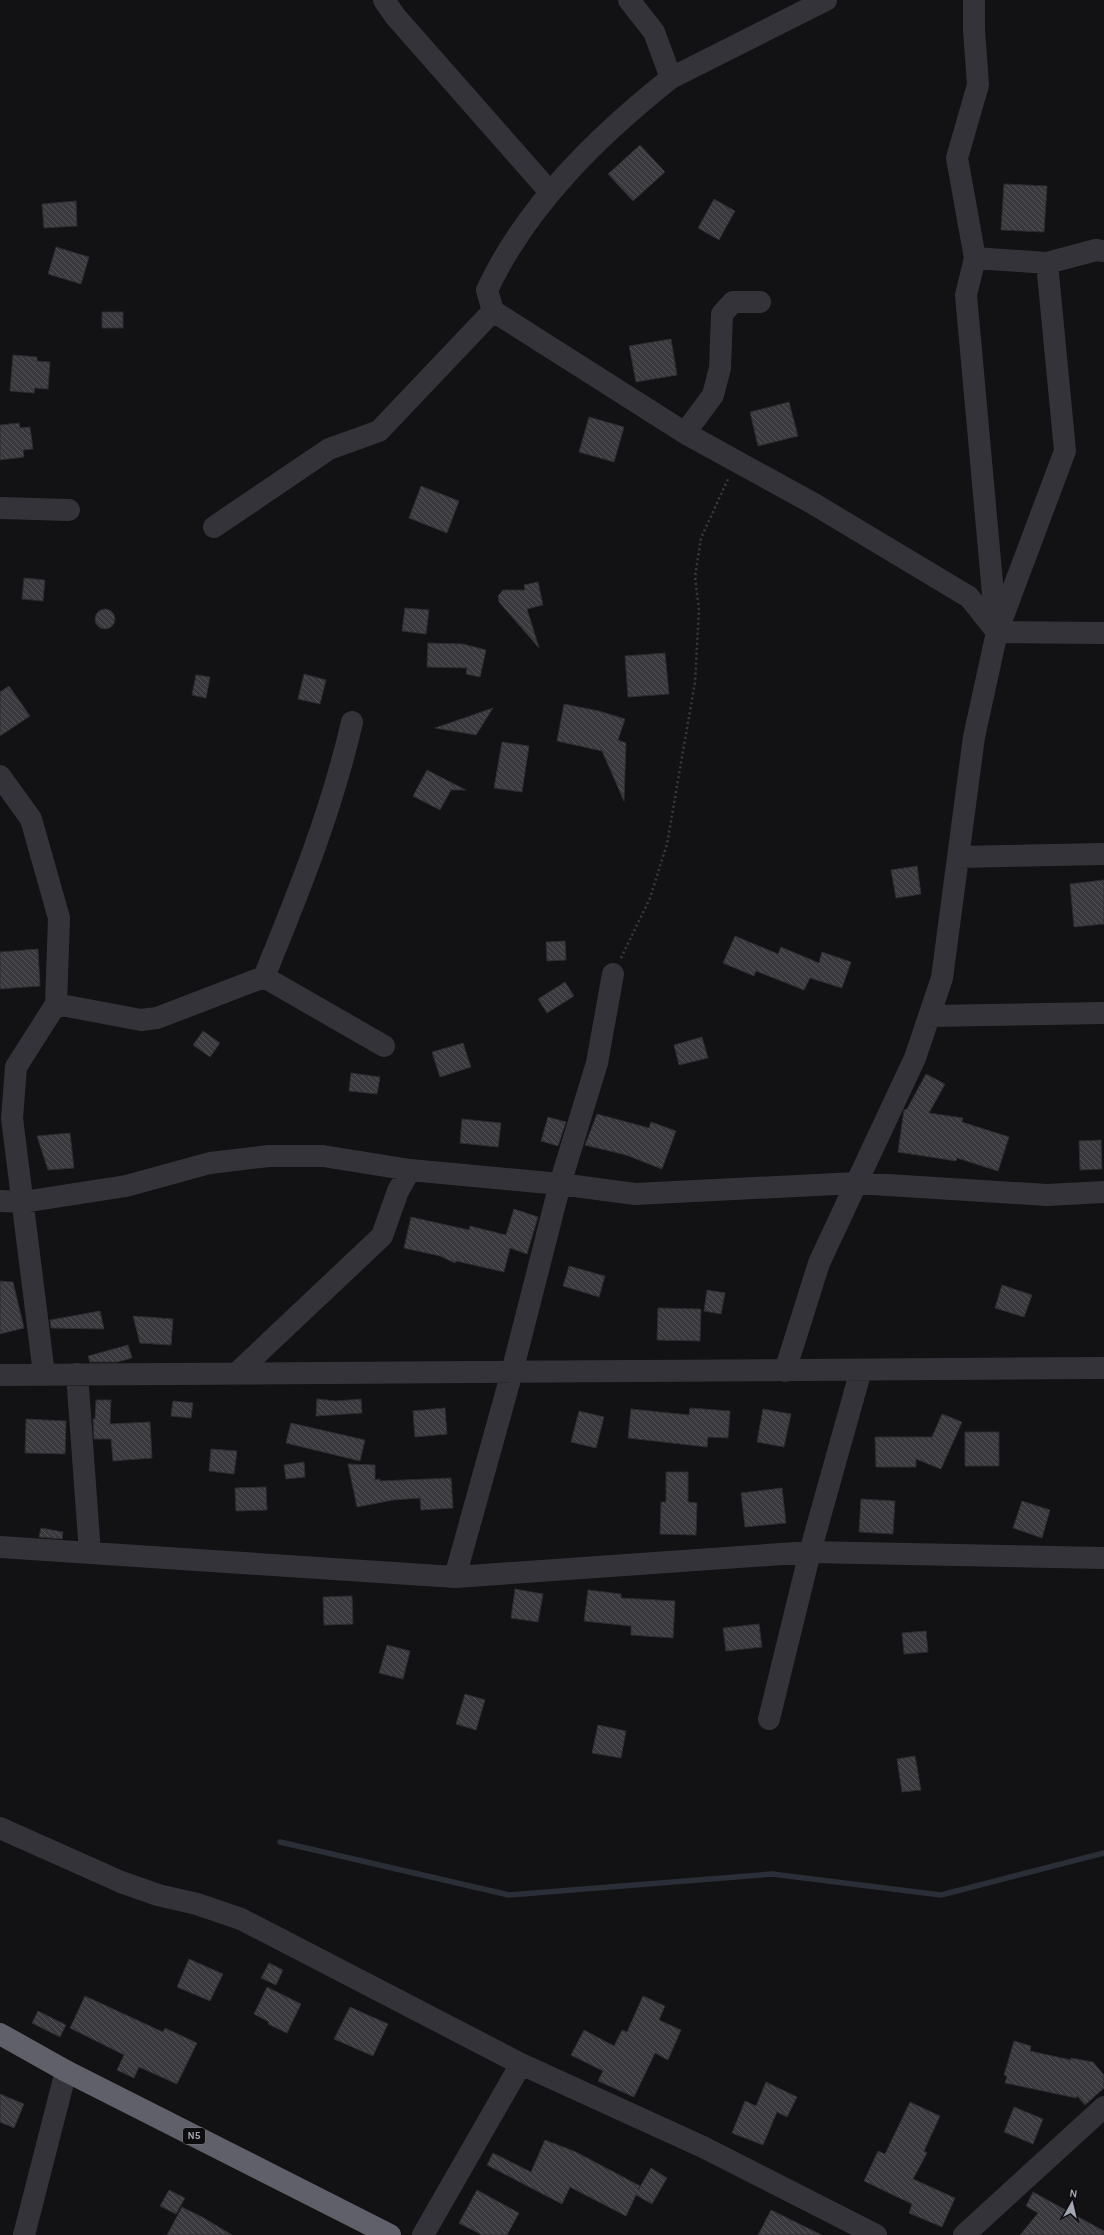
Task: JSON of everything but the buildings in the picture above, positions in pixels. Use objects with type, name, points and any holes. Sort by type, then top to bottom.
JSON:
[{"type":"highway","name":"N5","points":[[0,2034],[66,2071],[390,2235]]},
{"type":"street","points":[[384,0],[395,16],[550,191]]},
{"type":"street","points":[[629,0],[654,32],[671,78]]},
{"type":"street","points":[[826,0],[671,78],[622,117],[550,191],[493,277],[487,290],[493,311],[685,433],[901,555],[969,597],[997,632]]},
{"type":"street","points":[[974,0],[974,30],[978,85],[957,158],[975,258],[966,296],[997,632]]},
{"type":"street","points":[[975,258],[1047,263],[1096,250],[1104,251]]},
{"type":"street","points":[[785,1371],[820,1263],[915,1058],[942,978],[974,737],[997,632],[1065,451],[1047,263]]},
{"type":"street","points":[[685,433],[713,395],[720,368],[722,314],[733,302],[760,302]]},
{"type":"street","points":[[214,527],[329,448],[379,431],[493,311]]},
{"type":"street","points":[[0,508],[69,510]]},
{"type":"street","points":[[997,632],[1104,633]]},
{"type":"street","points":[[56,1004],[141,1020],[157,1018],[264,977],[302,883],[343,760],[352,722]]},
{"type":"street","points":[[0,776],[31,819],[59,918],[56,1004],[7,1083],[44,1374]]},
{"type":"street","points":[[958,857],[1104,854]]},
{"type":"street","points":[[454,1576],[512,1372],[560,1184],[598,1063],[613,974]]},
{"type":"street","points":[[264,977],[384,1046]]},
{"type":"street","points":[[929,1016],[1104,1013]]},
{"type":"street","points":[[0,1201],[23,1202],[126,1186],[210,1163],[269,1156],[323,1156],[410,1170],[560,1184],[635,1194],[856,1183],[1047,1195],[1104,1192]]},
{"type":"street","points":[[237,1374],[382,1236],[398,1191],[410,1170]]},
{"type":"street","points":[[0,1374],[237,1374],[1104,1368]]},
{"type":"street","points":[[769,1719],[810,1552],[861,1370]]},
{"type":"street","points":[[77,1374],[90,1553]]},
{"type":"street","points":[[0,1547],[454,1576],[810,1552],[1104,1558]]},
{"type":"street","points":[[0,1828],[121,1882],[158,1895],[197,1904],[241,1919],[520,2064],[703,2147],[876,2235]]},
{"type":"street","points":[[423,2235],[520,2064]]},
{"type":"street","points":[[24,2235],[66,2071]]},
{"type":"street","points":[[964,2235],[1104,2107]]},
{"type":"path","points":[[613,974],[650,898],[667,844],[695,682],[699,610],[695,577],[701,538],[736,461]]},
{"type":"waterway","points":[[280,1842],[509,1895],[772,1874],[941,1895],[1104,1853]]}]
